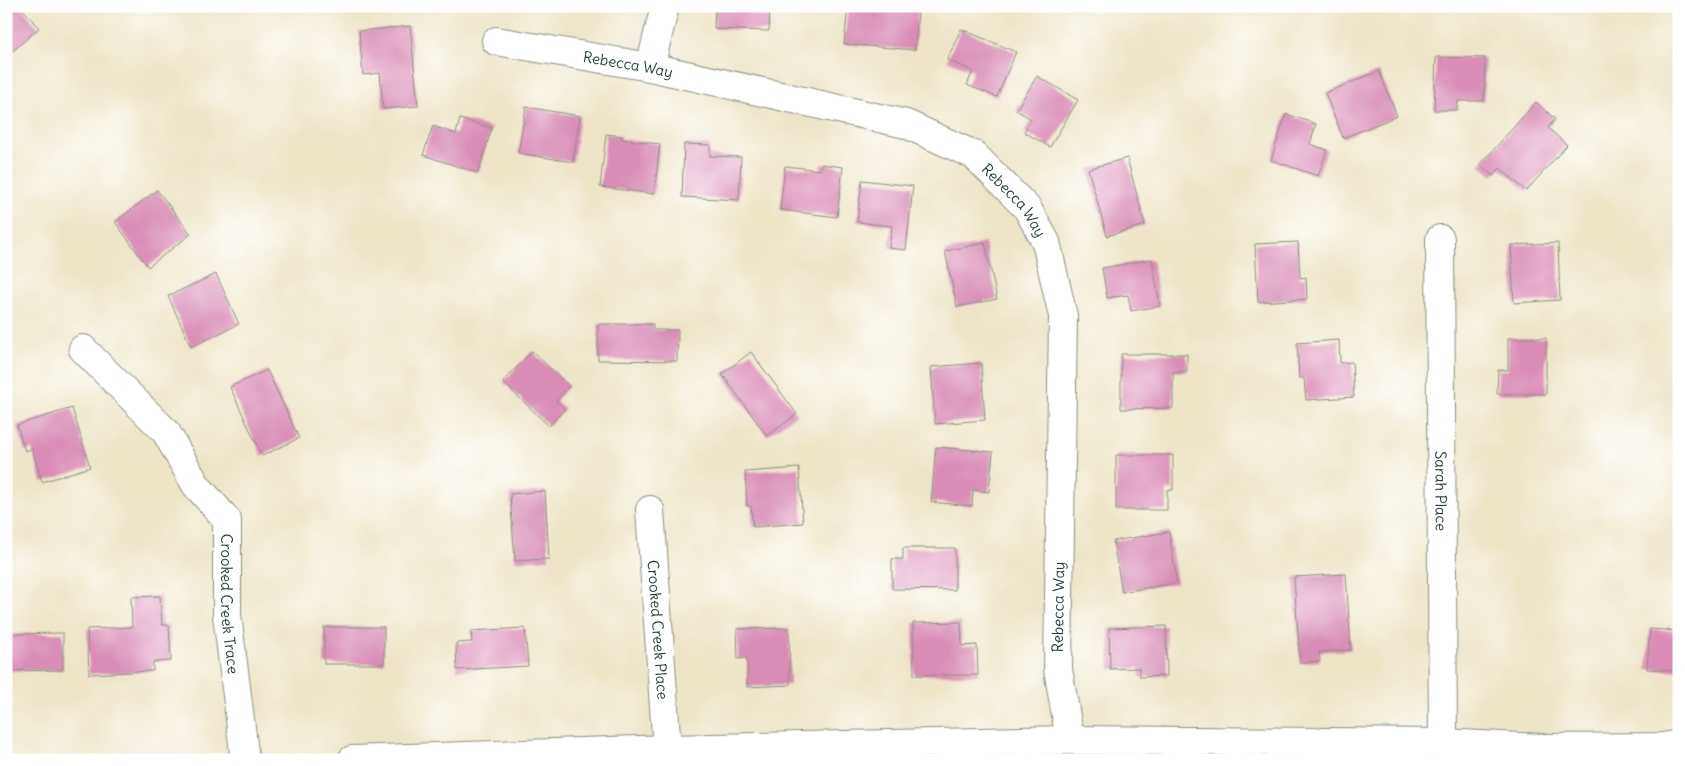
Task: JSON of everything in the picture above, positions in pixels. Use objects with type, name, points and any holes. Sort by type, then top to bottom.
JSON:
[{"type":"street","points":[[650,67],[665,6]]},
{"type":"street","name":"Rebecca Way","points":[[496,41],[650,67],[906,124],[974,155],[1027,208],[1046,242],[1063,316],[1058,669],[1070,740]]},
{"type":"street","name":"Sarah Place","points":[[1440,239],[1443,743]]},
{"type":"street","name":"Crooked Creek Trace","points":[[83,349],[166,432],[196,485],[227,520],[227,616],[245,760]]},
{"type":"street","name":"Crooked Creek Place","points":[[650,510],[667,749]]},
{"type":"street","points":[[352,760],[667,749],[1070,740],[1443,743],[1544,748],[1663,747],[1679,744]]},
{"type":"building","points":[[6,6],[20,6],[39,28],[6,57]]},
{"type":"building","points":[[715,6],[770,6],[769,31],[714,29]]},
{"type":"building","points":[[848,6],[918,11],[915,50],[844,44]]},
{"type":"building","points":[[410,26],[418,106],[383,109],[380,73],[363,75],[359,31]]},
{"type":"building","points":[[961,29],[1016,52],[997,97],[967,85],[973,71],[947,60]]},
{"type":"building","points":[[1436,57],[1485,58],[1484,101],[1458,101],[1457,110],[1434,110]]},
{"type":"building","points":[[1379,71],[1397,116],[1343,138],[1325,93]]},
{"type":"building","points":[[1037,76],[1078,100],[1050,147],[1024,132],[1031,119],[1016,110]]},
{"type":"building","points":[[1536,102],[1555,119],[1548,128],[1567,145],[1526,191],[1500,168],[1493,176],[1480,165]]},
{"type":"building","points":[[526,107],[580,116],[573,162],[518,153]]},
{"type":"building","points":[[1286,114],[1316,124],[1310,144],[1327,150],[1318,176],[1271,160]]},
{"type":"building","points":[[460,119],[492,128],[478,173],[423,155],[433,126],[456,134]]},
{"type":"building","points":[[606,134],[622,136],[621,139],[660,144],[654,194],[600,187]]},
{"type":"building","points":[[684,144],[710,145],[710,156],[741,157],[739,200],[682,197]]},
{"type":"building","points":[[1127,158],[1145,225],[1107,236],[1088,169]]},
{"type":"building","points":[[821,164],[843,167],[837,217],[780,210],[785,166],[820,170]]},
{"type":"building","points":[[862,180],[913,186],[906,250],[889,248],[892,226],[857,222]]},
{"type":"building","points":[[157,190],[191,234],[148,267],[115,222]]},
{"type":"building","points":[[1298,242],[1300,278],[1306,277],[1307,299],[1258,302],[1255,244]]},
{"type":"building","points":[[985,243],[997,299],[957,307],[945,251]]},
{"type":"building","points":[[1558,243],[1560,300],[1514,303],[1511,245]]},
{"type":"building","points":[[1152,259],[1160,306],[1131,311],[1128,295],[1107,298],[1102,268]]},
{"type":"building","points":[[216,274],[239,324],[191,347],[168,296]]},
{"type":"building","points":[[598,324],[653,324],[653,330],[678,330],[677,361],[598,360]]},
{"type":"building","points":[[1508,338],[1546,338],[1546,394],[1497,394],[1498,370],[1508,370]]},
{"type":"building","points":[[1339,340],[1340,363],[1352,362],[1354,397],[1306,400],[1304,378],[1299,378],[1297,343]]},
{"type":"building","points":[[532,351],[569,386],[556,401],[565,409],[549,426],[503,382]]},
{"type":"building","points":[[751,352],[797,414],[767,436],[722,374]]},
{"type":"building","points":[[1121,354],[1187,354],[1187,372],[1173,372],[1173,408],[1121,409]]},
{"type":"building","points":[[981,363],[985,420],[935,424],[931,367]]},
{"type":"building","points":[[267,370],[299,438],[262,456],[230,387]]},
{"type":"building","points":[[72,408],[90,467],[42,482],[32,449],[25,451],[17,425]]},
{"type":"building","points":[[936,447],[993,452],[989,492],[973,490],[972,506],[931,502]]},
{"type":"building","points":[[1116,455],[1173,455],[1173,490],[1167,490],[1167,510],[1116,510]]},
{"type":"building","points":[[799,468],[803,523],[753,527],[751,506],[747,506],[745,472]]},
{"type":"building","points":[[545,491],[549,559],[515,561],[510,494]]},
{"type":"building","points":[[1169,532],[1177,583],[1122,592],[1113,541]]},
{"type":"building","points":[[903,548],[955,548],[955,590],[892,589],[892,559],[903,559]]},
{"type":"building","points":[[1346,574],[1351,650],[1319,652],[1320,661],[1300,663],[1294,577]]},
{"type":"building","points":[[160,596],[162,625],[169,625],[171,661],[153,662],[153,671],[89,674],[87,629],[132,627],[131,597]]},
{"type":"building","points":[[961,622],[962,646],[977,645],[978,675],[914,675],[913,623]]},
{"type":"building","points":[[1166,626],[1167,676],[1140,677],[1139,668],[1110,669],[1109,628]]},
{"type":"building","points":[[324,627],[384,627],[384,664],[324,664]]},
{"type":"building","points":[[525,628],[528,666],[457,670],[456,643],[472,642],[471,631]]},
{"type":"building","points":[[789,628],[790,685],[747,687],[747,658],[738,659],[737,629]]},
{"type":"building","points":[[1650,629],[1679,631],[1679,671],[1647,669]]},
{"type":"building","points":[[63,633],[63,670],[6,671],[6,634]]}]
